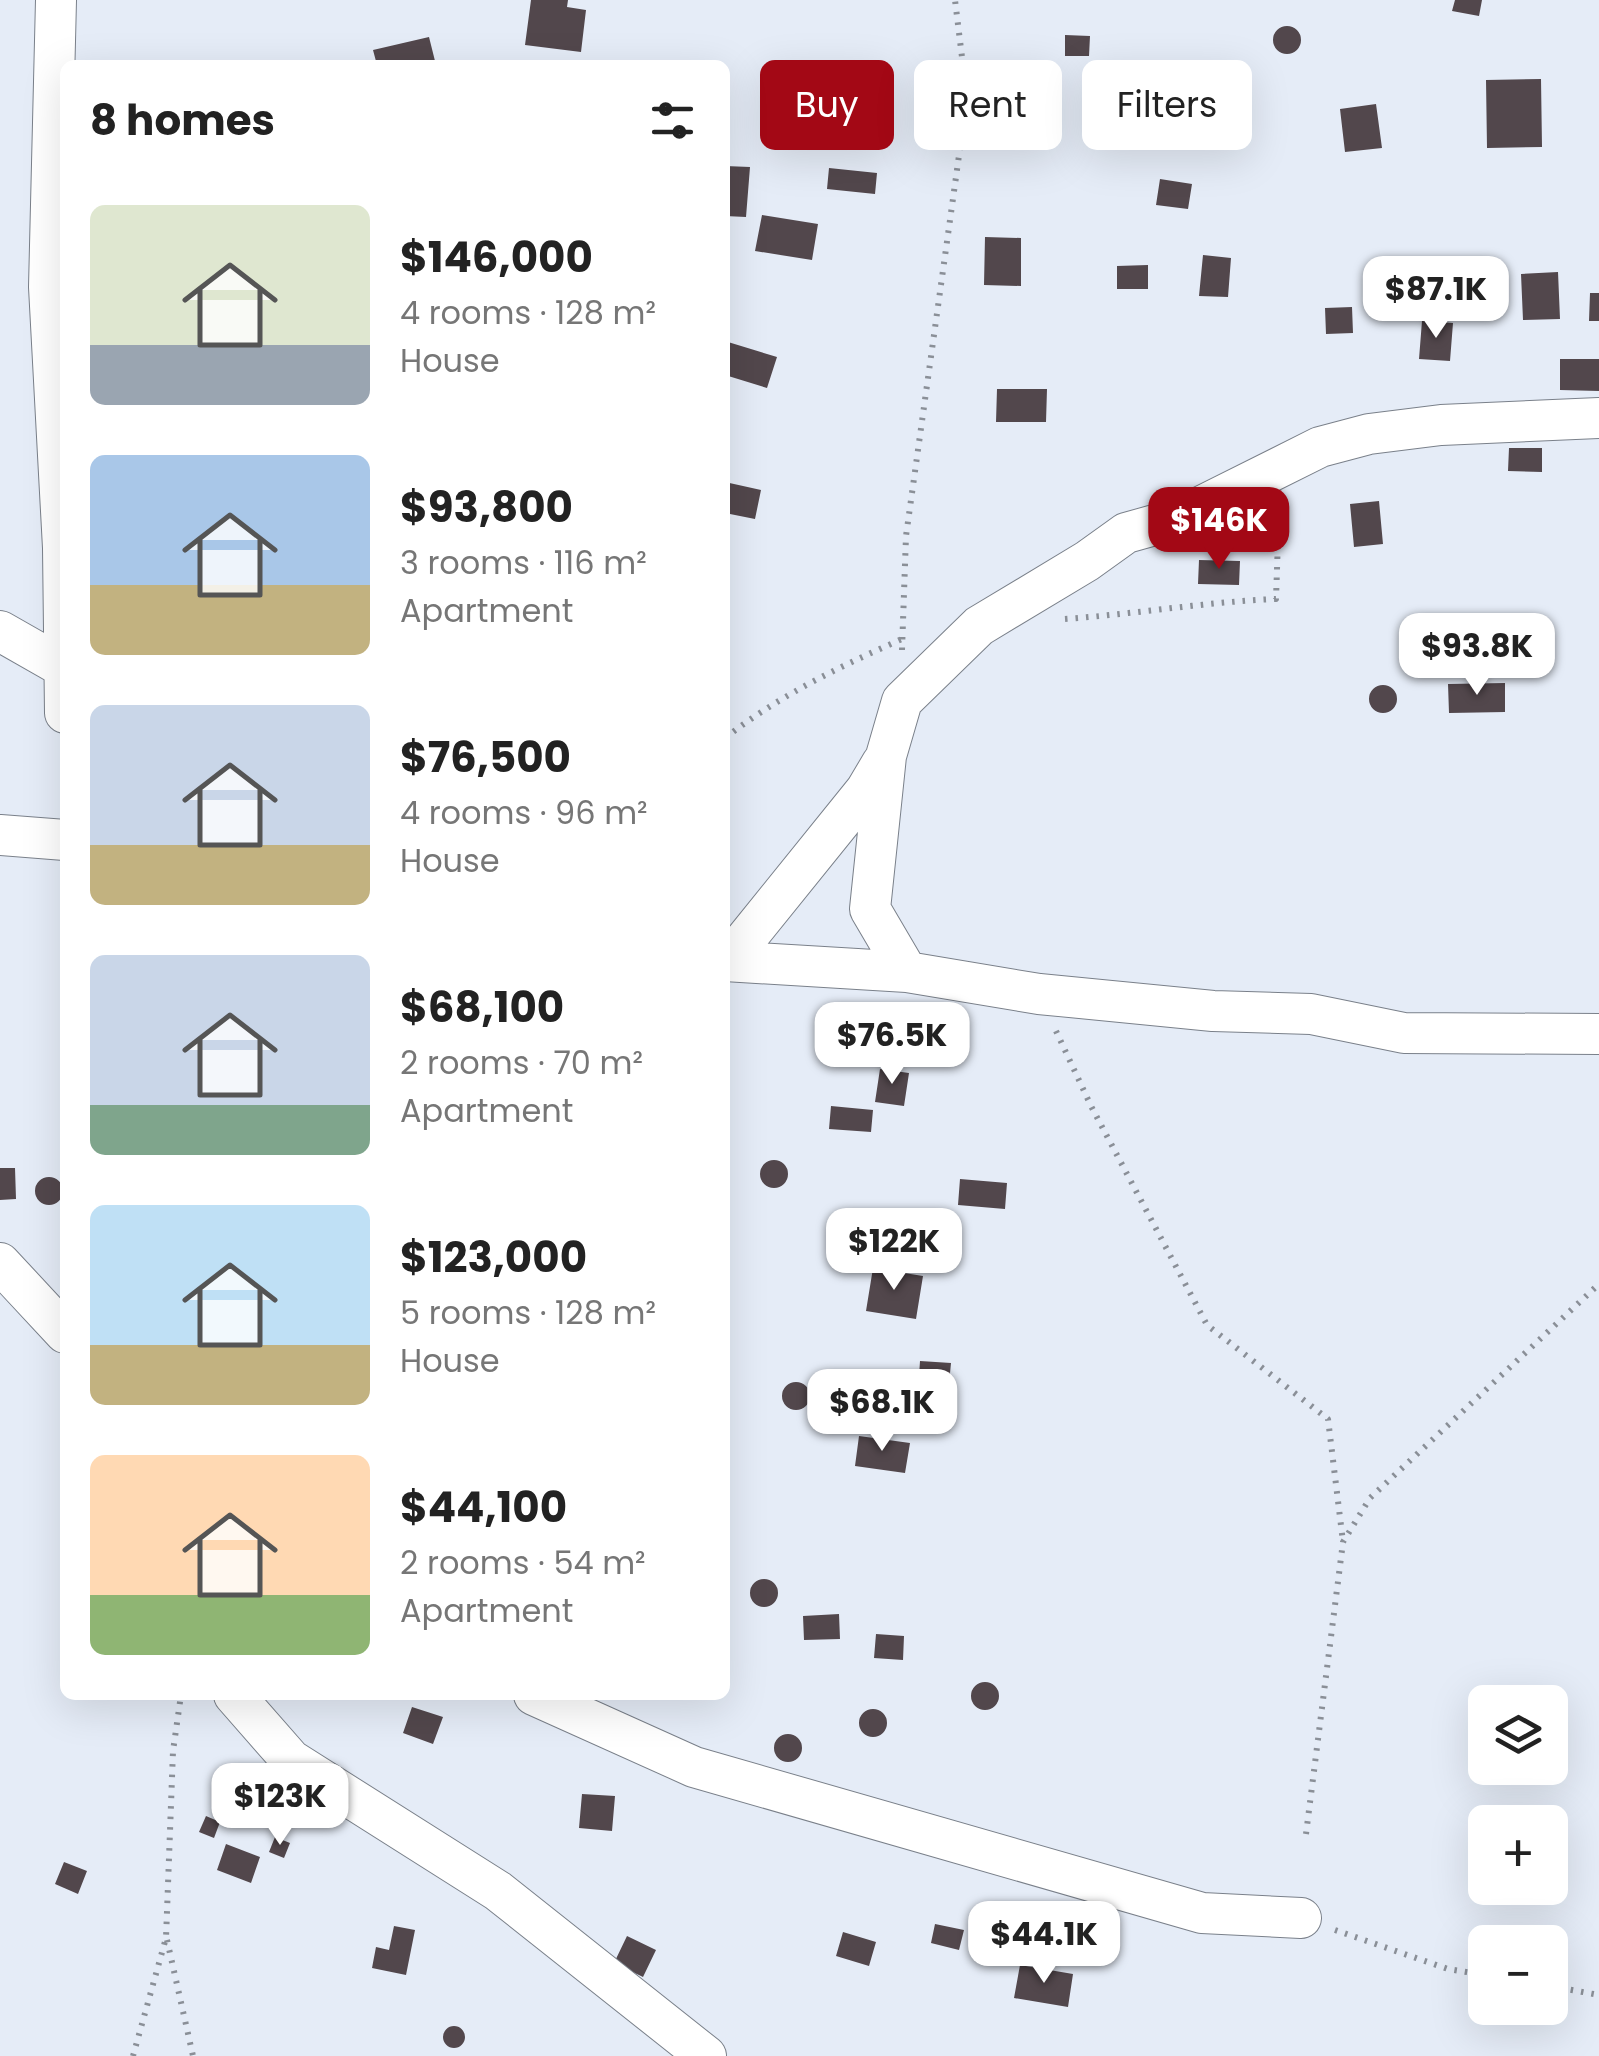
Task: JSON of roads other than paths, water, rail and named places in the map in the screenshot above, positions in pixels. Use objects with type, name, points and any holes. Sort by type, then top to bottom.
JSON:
[{"type":"street","points":[[56,0],[49,287],[60,492]]},
{"type":"street","points":[[906,972],[870,910],[886,756],[902,701],[979,626],[1126,533],[1176,519],[1320,446],[1369,434],[1440,426],[1599,418]]},
{"type":"street","points":[[0,631],[60,665]]},
{"type":"street","points":[[730,957],[866,790],[886,756]]},
{"type":"street","points":[[0,835],[60,840]]},
{"type":"street","points":[[730,961],[906,972],[1039,994],[1213,1011],[1312,1014],[1404,1033],[1599,1034]]},
{"type":"street","points":[[0,1263],[60,1328]]},
{"type":"street","points":[[238,1700],[291,1760],[498,1891],[706,2056]]},
{"type":"street","points":[[545,1700],[694,1767],[1202,1914],[1300,1918]]}]
